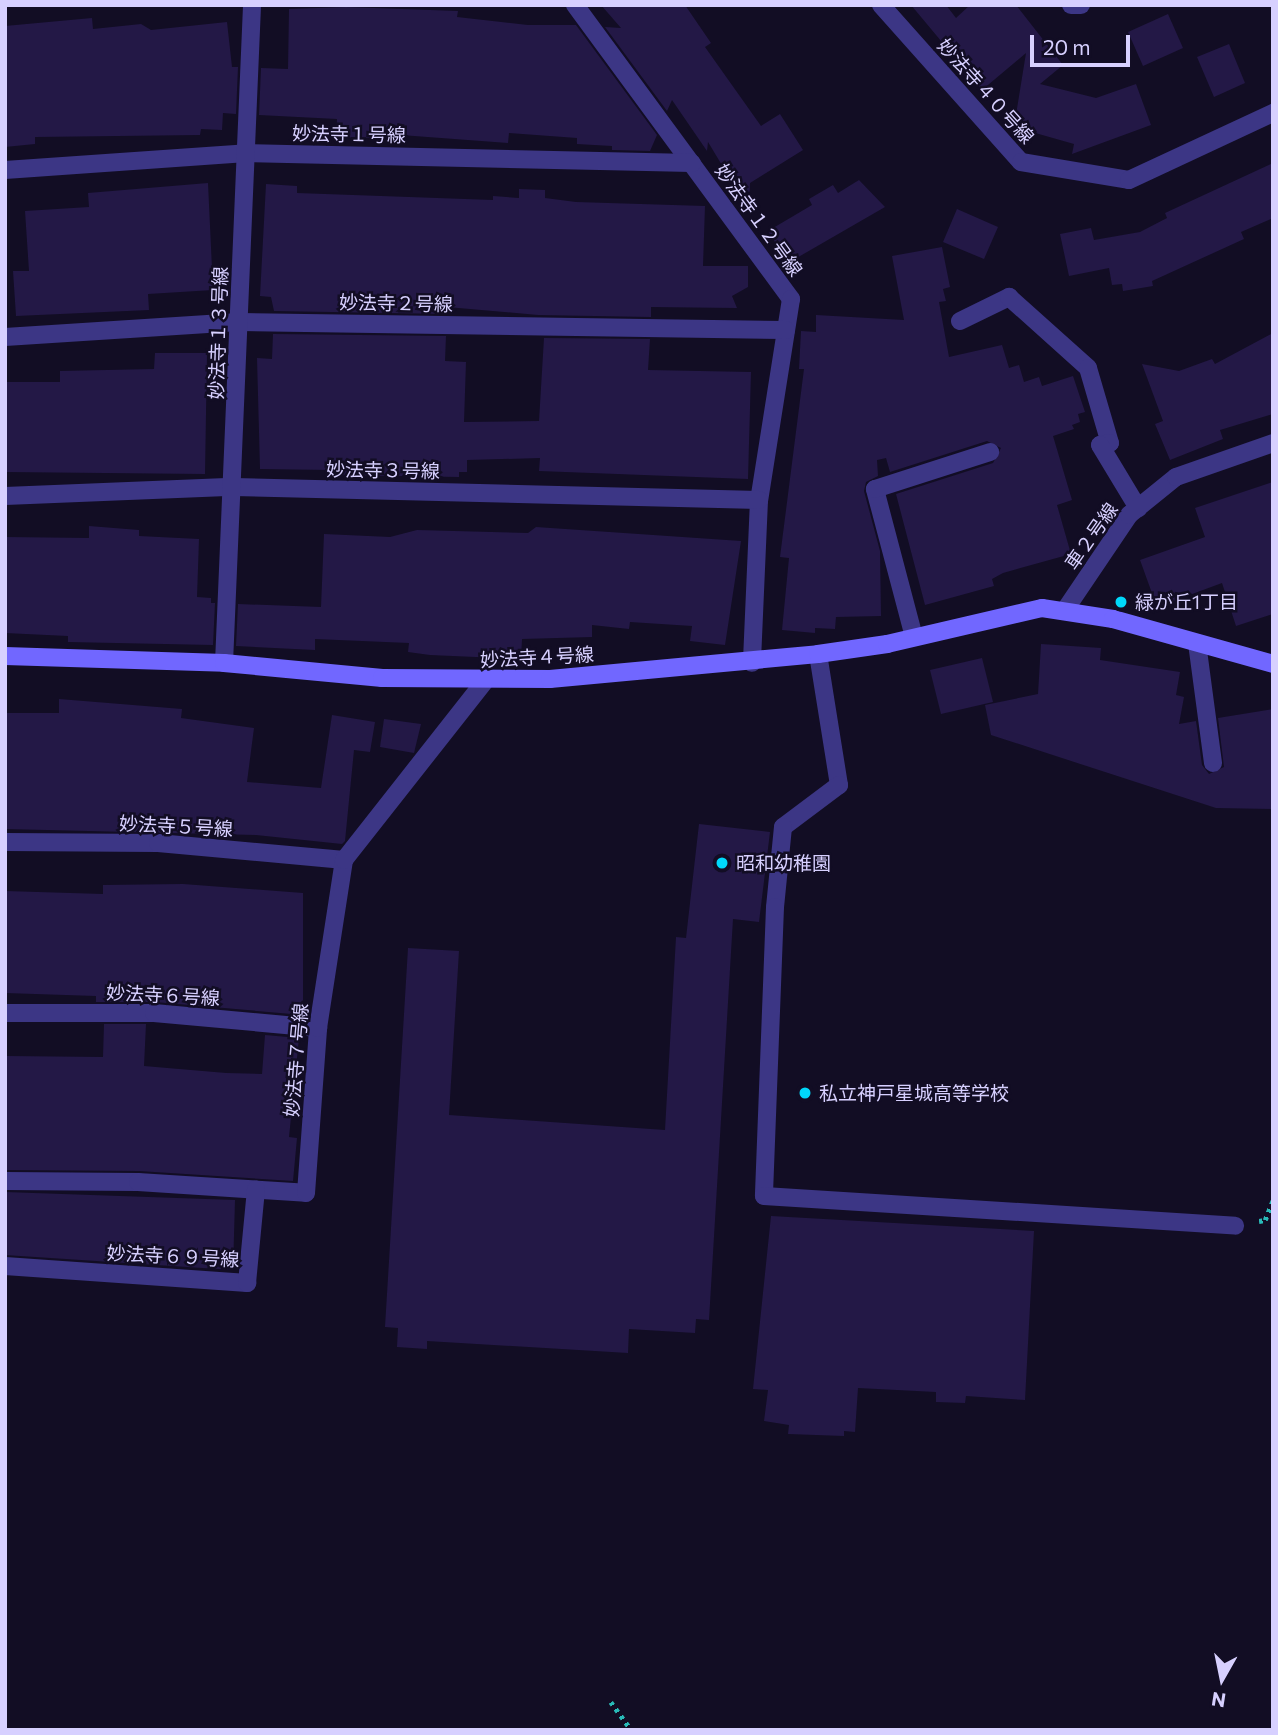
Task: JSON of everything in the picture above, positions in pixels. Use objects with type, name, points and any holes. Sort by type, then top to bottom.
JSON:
[{"type":"street","name":"妙法寺１３号線","points":[[224,663],[252,5]]},
{"type":"street","name":"妙法寺１２号線","points":[[576,5],[791,299],[759,500],[752,663]]},
{"type":"street","name":"妙法寺４０号線","points":[[881,5],[1021,162],[1129,180],[1273,113]]},
{"type":"street","points":[[1071,5],[1081,5]]},
{"type":"street","name":"妙法寺１号線","points":[[5,170],[246,153],[692,163]]},
{"type":"street","points":[[960,321],[1009,297],[1088,368],[1110,443],[1100,445],[1138,508]]},
{"type":"street","name":"妙法寺２号線","points":[[5,337],[239,322],[786,330]]},
{"type":"street","name":"車２号線","points":[[1065,610],[1138,508],[1176,477],[1273,443]]},
{"type":"street","points":[[914,637],[875,489],[990,452]]},
{"type":"street","name":"妙法寺３号線","points":[[5,496],[233,487],[759,500]]},
{"type":"street","name":"妙法寺４号線","points":[[5,656],[224,663],[382,678],[485,681],[752,663],[914,637],[1018,610],[1065,610],[1273,664]]},
{"type":"street","points":[[1197,643],[1213,762]]},
{"type":"street","points":[[818,654],[839,785],[783,827],[775,907],[764,1196],[1235,1226]]},
{"type":"street","name":"妙法寺７号線","points":[[5,1181],[306,1193],[318,1028],[344,860],[485,681]]},
{"type":"street","name":"妙法寺５号線","points":[[5,842],[158,843],[344,860]]},
{"type":"street","name":"妙法寺６号線","points":[[5,1013],[154,1013],[318,1028]]},
{"type":"street","name":"妙法寺６９号線","points":[[5,1266],[247,1283],[256,1189]]},
{"type":"path","points":[[611,1702],[631,1730]]},
{"type":"building","points":[[601,5],[685,5],[711,43],[705,47],[761,126],[780,114],[803,150],[750,183],[749,210],[708,142],[707,151],[672,100],[667,111],[605,27],[621,28]]},
{"type":"building","points":[[911,5],[946,5],[956,18],[970,5],[1016,5],[1063,65],[1040,84],[1096,98],[1136,84],[1151,125],[1072,154],[1074,144],[1014,127],[1026,53],[982,90]]},
{"type":"building","points":[[346,7],[458,11],[457,17],[528,25],[576,25],[657,135],[650,151],[612,150],[612,146],[577,144],[577,138],[509,133],[508,143],[374,133],[374,138],[336,137],[337,119],[259,115],[261,68],[288,69],[289,9]]},
{"type":"building","points":[[1168,14],[1183,48],[1143,66],[1128,32]]},
{"type":"building","points":[[92,18],[93,29],[141,24],[151,30],[227,22],[232,67],[238,67],[236,114],[223,113],[222,130],[201,129],[200,135],[35,137],[35,144],[5,147],[5,26]]},
{"type":"building","points":[[1229,44],[1245,83],[1214,97],[1197,57]]},
{"type":"building","points":[[1273,163],[1273,218],[1241,232],[1244,239],[1152,281],[1153,286],[1123,291],[1122,284],[1112,285],[1109,268],[1069,276],[1060,234],[1091,228],[1094,240],[1140,232],[1167,218],[1165,213]]},
{"type":"building","points":[[859,180],[885,207],[788,263],[768,231],[812,205],[809,199],[833,185],[838,193]]},
{"type":"building","points":[[208,183],[213,290],[148,294],[149,310],[16,316],[13,271],[29,271],[25,211],[89,207],[88,193]]},
{"type":"building","points":[[266,184],[297,186],[297,193],[493,200],[493,196],[519,198],[519,189],[545,190],[545,198],[576,202],[705,206],[703,266],[748,266],[748,287],[732,296],[737,308],[651,307],[651,317],[538,315],[447,307],[447,314],[274,311],[271,297],[260,296]]},
{"type":"building","points":[[957,209],[998,227],[984,259],[943,242]]},
{"type":"building","points":[[942,247],[950,287],[943,289],[946,301],[939,302],[949,357],[1002,345],[1009,368],[1019,365],[1024,382],[1039,377],[1042,386],[1073,376],[1085,412],[1078,414],[1080,422],[1072,425],[1074,429],[1053,436],[1072,500],[1057,505],[1071,554],[1003,573],[992,579],[994,586],[925,605],[896,494],[993,463],[1001,448],[987,441],[890,472],[886,458],[877,460],[878,476],[866,482],[864,491],[880,551],[881,616],[836,617],[835,629],[815,628],[815,633],[782,630],[789,558],[780,557],[804,369],[799,369],[801,331],[816,332],[816,315],[904,320],[892,256]]},
{"type":"building","points":[[1273,333],[1273,414],[1220,430],[1223,439],[1170,460],[1155,424],[1163,421],[1142,364],[1179,371],[1212,359],[1215,364]]},
{"type":"building","points":[[273,334],[446,336],[445,361],[466,362],[464,422],[539,421],[544,338],[650,339],[648,370],[751,372],[748,479],[539,471],[540,458],[467,460],[467,472],[459,472],[459,477],[331,475],[331,470],[260,469],[257,358],[272,359]]},
{"type":"building","points":[[155,353],[207,353],[205,474],[5,472],[5,382],[60,382],[60,371],[154,369]]},
{"type":"building","points":[[1273,482],[1273,614],[1236,626],[1222,583],[1157,607],[1140,560],[1205,537],[1195,508]]},
{"type":"building","points":[[89,526],[139,530],[139,536],[199,539],[197,597],[211,598],[211,603],[215,603],[213,645],[68,642],[68,636],[5,633],[5,537],[89,538]]},
{"type":"building","points":[[536,527],[741,541],[725,645],[690,641],[692,626],[630,622],[629,629],[592,625],[592,637],[522,639],[521,659],[408,652],[409,643],[315,639],[315,650],[236,646],[238,604],[321,607],[324,534],[390,537],[417,530],[528,533]]},
{"type":"building","points":[[1041,644],[1101,648],[1100,660],[1180,672],[1176,695],[1184,697],[1179,724],[1196,721],[1202,765],[1209,774],[1224,767],[1218,718],[1273,709],[1273,809],[1216,808],[991,735],[985,705],[1038,694]]},
{"type":"building","points":[[982,658],[993,702],[941,714],[930,670]]},
{"type":"building","points":[[59,699],[182,709],[181,718],[254,728],[247,782],[321,788],[332,715],[375,722],[370,752],[354,750],[345,841],[342,844],[256,835],[5,829],[5,713],[59,713]]},
{"type":"building","points":[[384,719],[421,724],[414,753],[380,747]]},
{"type":"building","points":[[699,824],[770,832],[759,922],[733,919],[709,1320],[696,1319],[695,1333],[629,1329],[628,1353],[427,1341],[427,1349],[397,1347],[398,1328],[385,1327],[408,948],[459,951],[449,1115],[665,1130],[676,937],[686,938]]},
{"type":"building","points":[[183,884],[303,893],[303,1015],[155,1002],[96,1002],[96,996],[5,993],[5,891],[103,894],[103,885]]},
{"type":"building","points":[[104,1024],[146,1024],[144,1066],[226,1073],[262,1074],[265,1035],[299,1038],[289,1137],[297,1138],[293,1181],[139,1171],[5,1170],[6,1056],[103,1057]]},
{"type":"building","points":[[5,1192],[235,1200],[233,1270],[5,1255]]},
{"type":"building","points":[[771,1216],[1034,1231],[1025,1400],[966,1396],[965,1403],[936,1402],[936,1392],[858,1388],[855,1432],[844,1431],[844,1436],[788,1434],[789,1425],[764,1421],[768,1390],[753,1389]]},
{"type":"place","name":"緑が丘1丁目","points":[[1121,602]]},
{"type":"place","name":"昭和幼稚園","points":[[722,863]]},
{"type":"place","name":"私立神戸星城高等学校","points":[[805,1093]]}]
